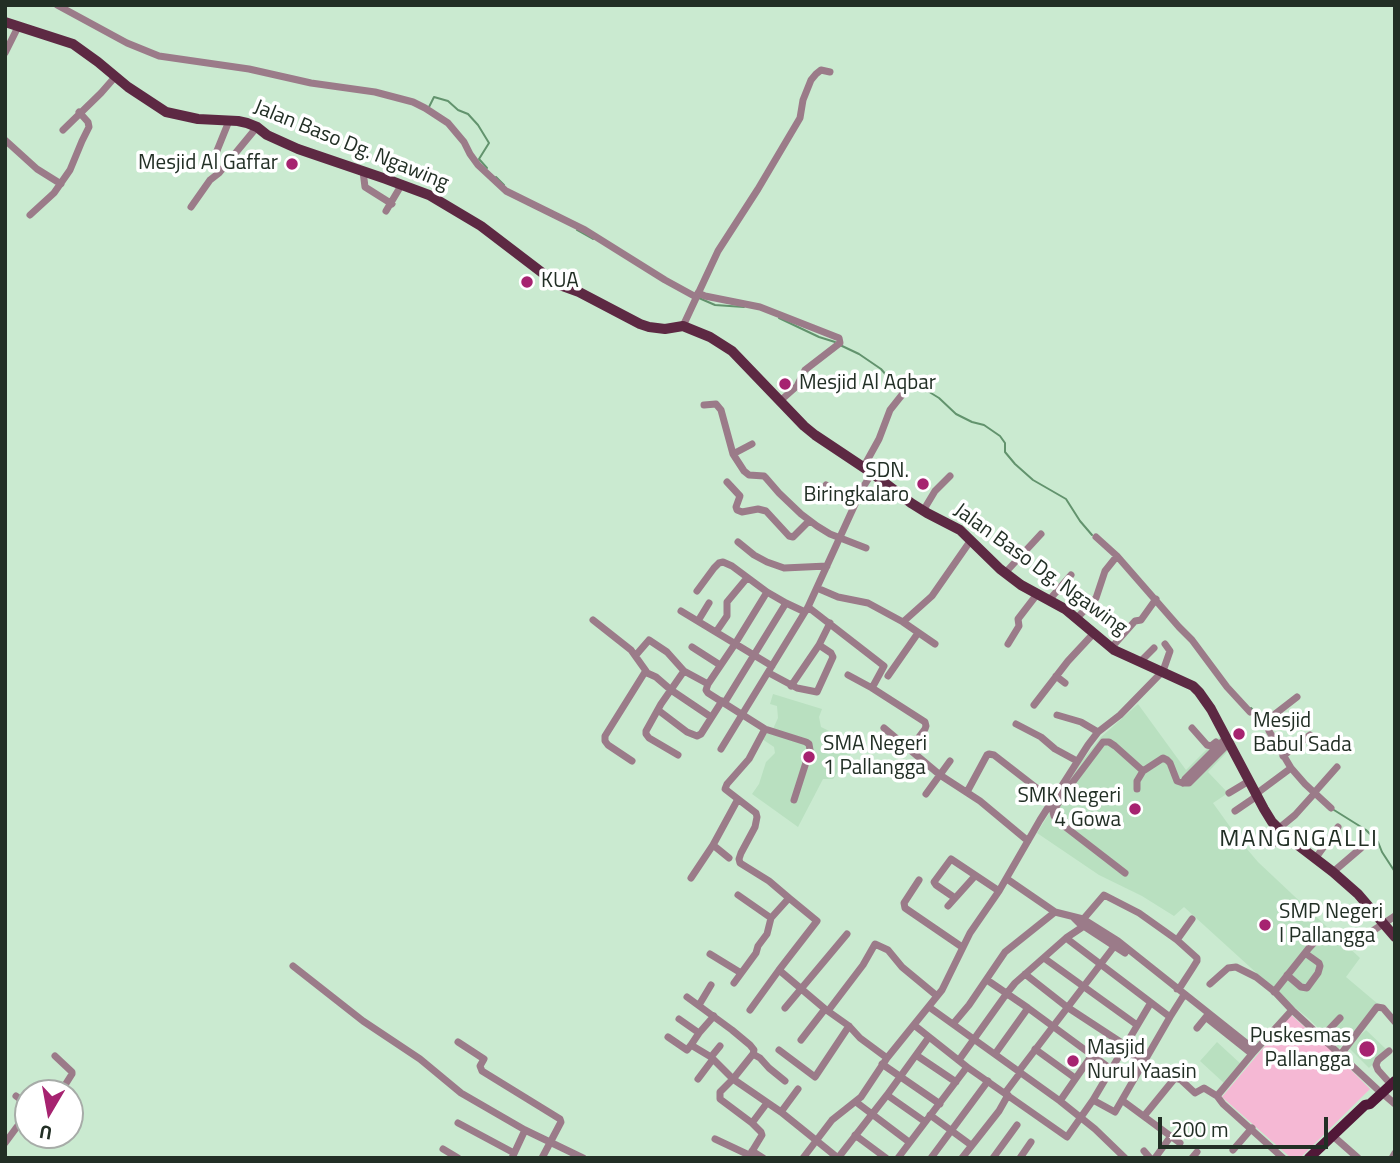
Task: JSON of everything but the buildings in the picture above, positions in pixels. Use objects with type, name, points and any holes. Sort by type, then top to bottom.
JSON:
[{"type":"highway","points":[[1309,1158],[1365,1105],[1366,1099],[1380,1091],[1392,1078]]},
{"type":"main road","name":"Jalan Baso Dg. Ngawing","points":[[5,22],[74,44],[152,104],[166,111],[198,119],[238,121],[257,127],[267,135],[298,149],[429,195],[488,231],[557,284],[579,292],[634,321],[665,329],[683,326],[714,339],[732,351],[815,435],[923,511],[961,530],[1021,585],[1050,599],[1112,648],[1193,686],[1211,709],[1224,741],[1280,836],[1333,872],[1358,894],[1395,937]]},
{"type":"street","points":[[57,5],[127,43],[159,56],[375,92],[425,108],[447,123],[464,142],[478,165],[506,191],[585,230],[665,280],[697,295],[760,307],[839,338],[840,343],[805,370],[797,386],[780,401]]},
{"type":"street","points":[[5,53],[18,27]]},
{"type":"street","points":[[683,326],[718,251],[796,125],[811,80],[821,70],[830,72]]},
{"type":"street","points":[[63,130],[115,77]]},
{"type":"street","points":[[30,215],[52,196],[70,170],[89,127],[79,112]]},
{"type":"street","points":[[214,158],[229,121]]},
{"type":"street","points":[[191,207],[210,180],[257,127]]},
{"type":"street","points":[[5,140],[37,169],[61,184]]},
{"type":"street","points":[[363,171],[365,187],[389,208],[402,184]]},
{"type":"street","points":[[721,749],[807,610],[857,500],[890,410],[909,386]]},
{"type":"street","points":[[704,405],[713,403],[721,410],[733,454],[744,471],[754,476],[764,476],[809,521],[839,538],[866,548]]},
{"type":"street","points":[[733,454],[752,444]]},
{"type":"street","points":[[923,511],[935,491],[950,476]]},
{"type":"street","points":[[727,482],[740,496],[737,510],[766,511],[789,537],[793,537],[809,521]]},
{"type":"street","points":[[826,485],[841,495],[857,500]]},
{"type":"street","points":[[1005,573],[1041,534]]},
{"type":"street","points":[[1096,537],[1202,652],[1227,687],[1250,712]]},
{"type":"street","points":[[903,622],[932,596],[971,540]]},
{"type":"street","points":[[738,542],[754,555],[784,568],[827,566]]},
{"type":"street","points":[[1077,618],[1096,598],[1102,578],[1115,558]]},
{"type":"street","points":[[697,591],[721,562],[732,566],[766,592],[807,610],[830,624],[884,666],[873,688]]},
{"type":"street","points":[[1050,599],[1071,575]]},
{"type":"street","points":[[716,632],[727,616],[727,602],[747,578]]},
{"type":"street","points":[[817,588],[842,598],[868,603],[935,644]]},
{"type":"street","points":[[766,592],[708,684],[707,692],[765,729],[806,742],[810,746],[794,800]]},
{"type":"street","points":[[1008,644],[1019,626],[1018,619],[1038,593]]},
{"type":"street","points":[[1112,648],[1135,621],[1141,620],[1155,601]]},
{"type":"street","points":[[698,621],[709,603]]},
{"type":"street","points":[[658,710],[687,732],[697,736],[701,734],[786,603]]},
{"type":"street","points":[[681,611],[754,654],[791,686],[812,692],[818,692],[833,657],[819,645]]},
{"type":"street","points":[[593,620],[629,648],[646,671],[711,717]]},
{"type":"street","points":[[791,686],[830,624]]},
{"type":"street","points":[[888,676],[918,633]]},
{"type":"street","points":[[1034,705],[1094,633]]},
{"type":"street","points":[[636,655],[649,640],[667,652],[684,671],[708,684]]},
{"type":"street","points":[[803,1158],[832,1120],[856,1102],[884,1061],[937,996],[952,973],[962,947],[975,925],[1007,879],[1077,761],[1098,732],[1120,715],[1163,671],[1170,654],[1165,644]]},
{"type":"street","points":[[692,647],[720,665]]},
{"type":"street","points":[[1140,662],[1154,648]]},
{"type":"street","points":[[632,761],[608,745],[605,736],[646,671]]},
{"type":"street","points":[[678,755],[646,734],[648,726],[684,671]]},
{"type":"street","points":[[848,675],[925,722],[925,729],[910,749]]},
{"type":"street","points":[[1056,676],[1065,683]]},
{"type":"street","points":[[1266,721],[1297,697]]},
{"type":"street","points":[[1057,715],[1081,722],[1098,732]]},
{"type":"street","points":[[1016,724],[1077,761]]},
{"type":"street","points":[[1192,728],[1207,745],[1224,741]]},
{"type":"street","points":[[751,1010],[817,921],[769,881],[740,863],[741,853],[755,827],[757,817],[756,813],[725,789],[725,786],[749,759],[765,729]]},
{"type":"street","points":[[884,729],[1028,841]]},
{"type":"street","points":[[1269,731],[1290,769],[1331,808]]},
{"type":"street","points":[[1283,756],[1310,735]]},
{"type":"street","points":[[1137,789],[1137,781],[1143,771],[1159,759],[1166,759],[1175,778],[1186,782],[1224,741]]},
{"type":"street","points":[[1125,873],[1059,822],[1053,812],[1102,742],[1115,746],[1143,771]]},
{"type":"street","points":[[967,792],[989,754],[994,755],[1052,800]]},
{"type":"street","points":[[926,794],[950,761]]},
{"type":"street","points":[[1280,836],[1336,767]]},
{"type":"street","points":[[1235,811],[1290,769]]},
{"type":"street","points":[[1229,793],[1249,781]]},
{"type":"street","points":[[691,878],[738,799]]},
{"type":"street","points":[[1315,859],[1338,827]]},
{"type":"street","points":[[713,845],[729,858]]},
{"type":"street","points":[[1333,872],[1361,848]]},
{"type":"street","points":[[955,898],[934,881],[950,859],[999,891]]},
{"type":"street","points":[[948,906],[975,876]]},
{"type":"street","points":[[1007,879],[1055,912],[1082,922],[1117,943],[1253,1052]]},
{"type":"street","points":[[919,880],[904,906],[962,947]]},
{"type":"street","points":[[738,895],[771,918]]},
{"type":"street","points":[[959,1060],[1007,993],[1082,922],[1104,895],[1139,913],[1177,940],[1197,959],[1176,989]]},
{"type":"street","points":[[734,983],[754,956],[771,918],[789,898]]},
{"type":"street","points":[[953,1024],[1005,952],[1055,912]]},
{"type":"street","points":[[1275,992],[1322,934],[1356,945],[1395,916]]},
{"type":"street","points":[[1177,940],[1192,919]]},
{"type":"street","points":[[785,1008],[847,934]]},
{"type":"street","points":[[1066,938],[1170,1017]]},
{"type":"street","points":[[748,940],[758,946]]},
{"type":"street","points":[[962,1158],[999,1111],[1035,1049],[1117,943]]},
{"type":"street","points":[[802,1040],[863,965],[875,944],[888,950],[902,967],[937,996]]},
{"type":"street","points":[[1287,975],[1301,987],[1307,988],[1320,966],[1305,953]]},
{"type":"street","points":[[710,954],[741,973]]},
{"type":"street","points":[[1044,958],[1137,1025]]},
{"type":"street","points":[[293,966],[363,1021],[420,1059],[461,1093],[525,1130],[583,1158]]},
{"type":"street","points":[[1210,984],[1232,967],[1256,977],[1395,1104]]},
{"type":"street","points":[[779,970],[849,1026],[900,1077],[940,1104]]},
{"type":"street","points":[[1025,974],[1144,1063]]},
{"type":"street","points":[[987,979],[1111,1069]]},
{"type":"street","points":[[699,1005],[711,985]]},
{"type":"street","points":[[1093,1100],[1115,1113],[1184,996]]},
{"type":"street","points":[[1184,996],[1206,1017],[1233,1036]]},
{"type":"street","points":[[687,998],[714,1016],[754,1050],[720,1092],[720,1099],[762,1134],[750,1155]]},
{"type":"street","points":[[914,1025],[967,1067],[1067,1137],[1093,1100],[1150,1004]]},
{"type":"street","points":[[929,1007],[1060,1101],[1125,1158]]},
{"type":"street","points":[[1341,1054],[1377,1007],[1383,1009],[1395,1022]]},
{"type":"street","points":[[995,1054],[1028,1008]]},
{"type":"street","points":[[1217,1096],[1292,1010]]},
{"type":"street","points":[[668,1037],[686,1050],[714,1016]]},
{"type":"street","points":[[1197,1028],[1206,1017]]},
{"type":"street","points":[[1322,1037],[1340,1018]]},
{"type":"street","points":[[679,1019],[699,1033]]},
{"type":"street","points":[[779,1050],[815,1077],[849,1026]]},
{"type":"street","points":[[691,1045],[712,1058],[733,1079],[781,1112],[838,1158],[929,1037]]},
{"type":"street","points":[[458,1042],[484,1059],[480,1066],[482,1071],[559,1117],[561,1122],[542,1158]]},
{"type":"street","points":[[698,1079],[720,1046]]},
{"type":"street","points":[[1035,1049],[1075,1078]]},
{"type":"street","points":[[1389,1051],[1376,1065],[1378,1070],[1392,1078]]},
{"type":"street","points":[[753,1054],[785,1081]]},
{"type":"street","points":[[916,1055],[956,1082]]},
{"type":"street","points":[[1060,1101],[1092,1055]]},
{"type":"street","points":[[55,1056],[72,1072],[69,1079]]},
{"type":"street","points":[[898,1158],[967,1067]]},
{"type":"street","points":[[1144,1116],[1175,1078],[1195,1093],[1203,1088],[1217,1096],[1283,1158]]},
{"type":"street","points":[[930,1158],[988,1080]]},
{"type":"street","points":[[781,1112],[798,1089]]},
{"type":"street","points":[[887,1095],[924,1121]]},
{"type":"street","points":[[1123,1101],[1180,1143]]},
{"type":"street","points":[[752,1123],[767,1102]]},
{"type":"street","points":[[856,1102],[909,1142]]},
{"type":"street","points":[[930,1115],[971,1145]]},
{"type":"street","points":[[458,1123],[513,1155],[525,1130]]},
{"type":"street","points":[[993,1158],[1017,1125]]},
{"type":"street","points":[[1233,1150],[1252,1128]]},
{"type":"street","points":[[855,1135],[886,1158]]},
{"type":"street","points":[[1144,1151],[1153,1158],[1171,1136]]},
{"type":"street","points":[[1333,1136],[1357,1158]]},
{"type":"street","points":[[715,1139],[763,1158]]},
{"type":"street","points":[[1020,1158],[1031,1142]]},
{"type":"street","points":[[443,1149],[458,1158]]},
{"type":"street","points":[[1392,1158],[1395,1153]]},
{"type":"shaded area","name":"SMA Negeri 1 Pallangga","points":[[773,694],[822,709],[819,717],[821,727],[854,743],[855,748],[833,779],[823,779],[798,827],[752,794],[759,784],[766,762],[775,753],[774,747],[762,739],[769,727],[773,729],[778,718],[777,706],[770,704]]},
{"type":"shaded area","points":[[1138,704],[1186,770],[1222,734],[1230,749],[1208,772],[1228,793],[1213,803],[1258,862],[1360,958],[1346,977],[1378,1004],[1339,1049],[1282,997],[1279,991],[1184,907],[1174,916],[1142,896],[1099,875],[1037,833],[1082,761],[1100,738]]},
{"type":"shaded area","points":[[1291,1015],[1370,1089],[1300,1158],[1291,1158],[1222,1097]]},
{"type":"shaded area","name":"Puskesmas Pallangga","points":[[1366,1030],[1387,1050],[1369,1068],[1348,1047]]},
{"type":"shaded area","points":[[1217,1042],[1242,1065],[1225,1084],[1200,1061]]},
{"type":"waterway","points":[[428,109],[434,97],[448,101],[468,114],[489,143],[479,159],[487,168]]},
{"type":"waterway","points":[[496,177],[504,185]]},
{"type":"waterway","points":[[577,230],[593,239]]},
{"type":"waterway","points":[[699,298],[715,305],[744,307]]},
{"type":"waterway","points":[[779,318],[835,342]]},
{"type":"waterway","points":[[840,345],[859,354],[887,376],[918,385],[939,398],[956,414],[984,425],[1000,436],[1005,443],[1005,452],[1015,464],[1033,480],[1066,499],[1092,535]]},
{"type":"waterway","points":[[1251,708],[1268,728]]},
{"type":"waterway","points":[[1334,810],[1366,830],[1378,842],[1395,872]]},
{"type":"place","name":"Mesjid Al Gaffar","points":[[292,164]]},
{"type":"place","name":"KUA","points":[[527,282]]},
{"type":"place","name":"Mesjid Al Aqbar","points":[[785,384]]},
{"type":"place","name":"SDN. Biringkalaro","points":[[923,484]]},
{"type":"place","name":"Mesjid Babul Sada","points":[[1239,734]]},
{"type":"place","name":"SMA Negeri 1 Pallangga","points":[[809,757]]},
{"type":"place","name":"SMK Negeri 4 Gowa","points":[[1135,809]]},
{"type":"place","name":"SMP Negeri I Pallangga","points":[[1265,925]]},
{"type":"place","name":"Puskesmas Pallangga","points":[[1367,1049]]},
{"type":"place","name":"Masjid Nurul Yaasin","points":[[1073,1061]]},
{"type":"district","name":"MANGNGALLI","points":[[1299,840]]}]
